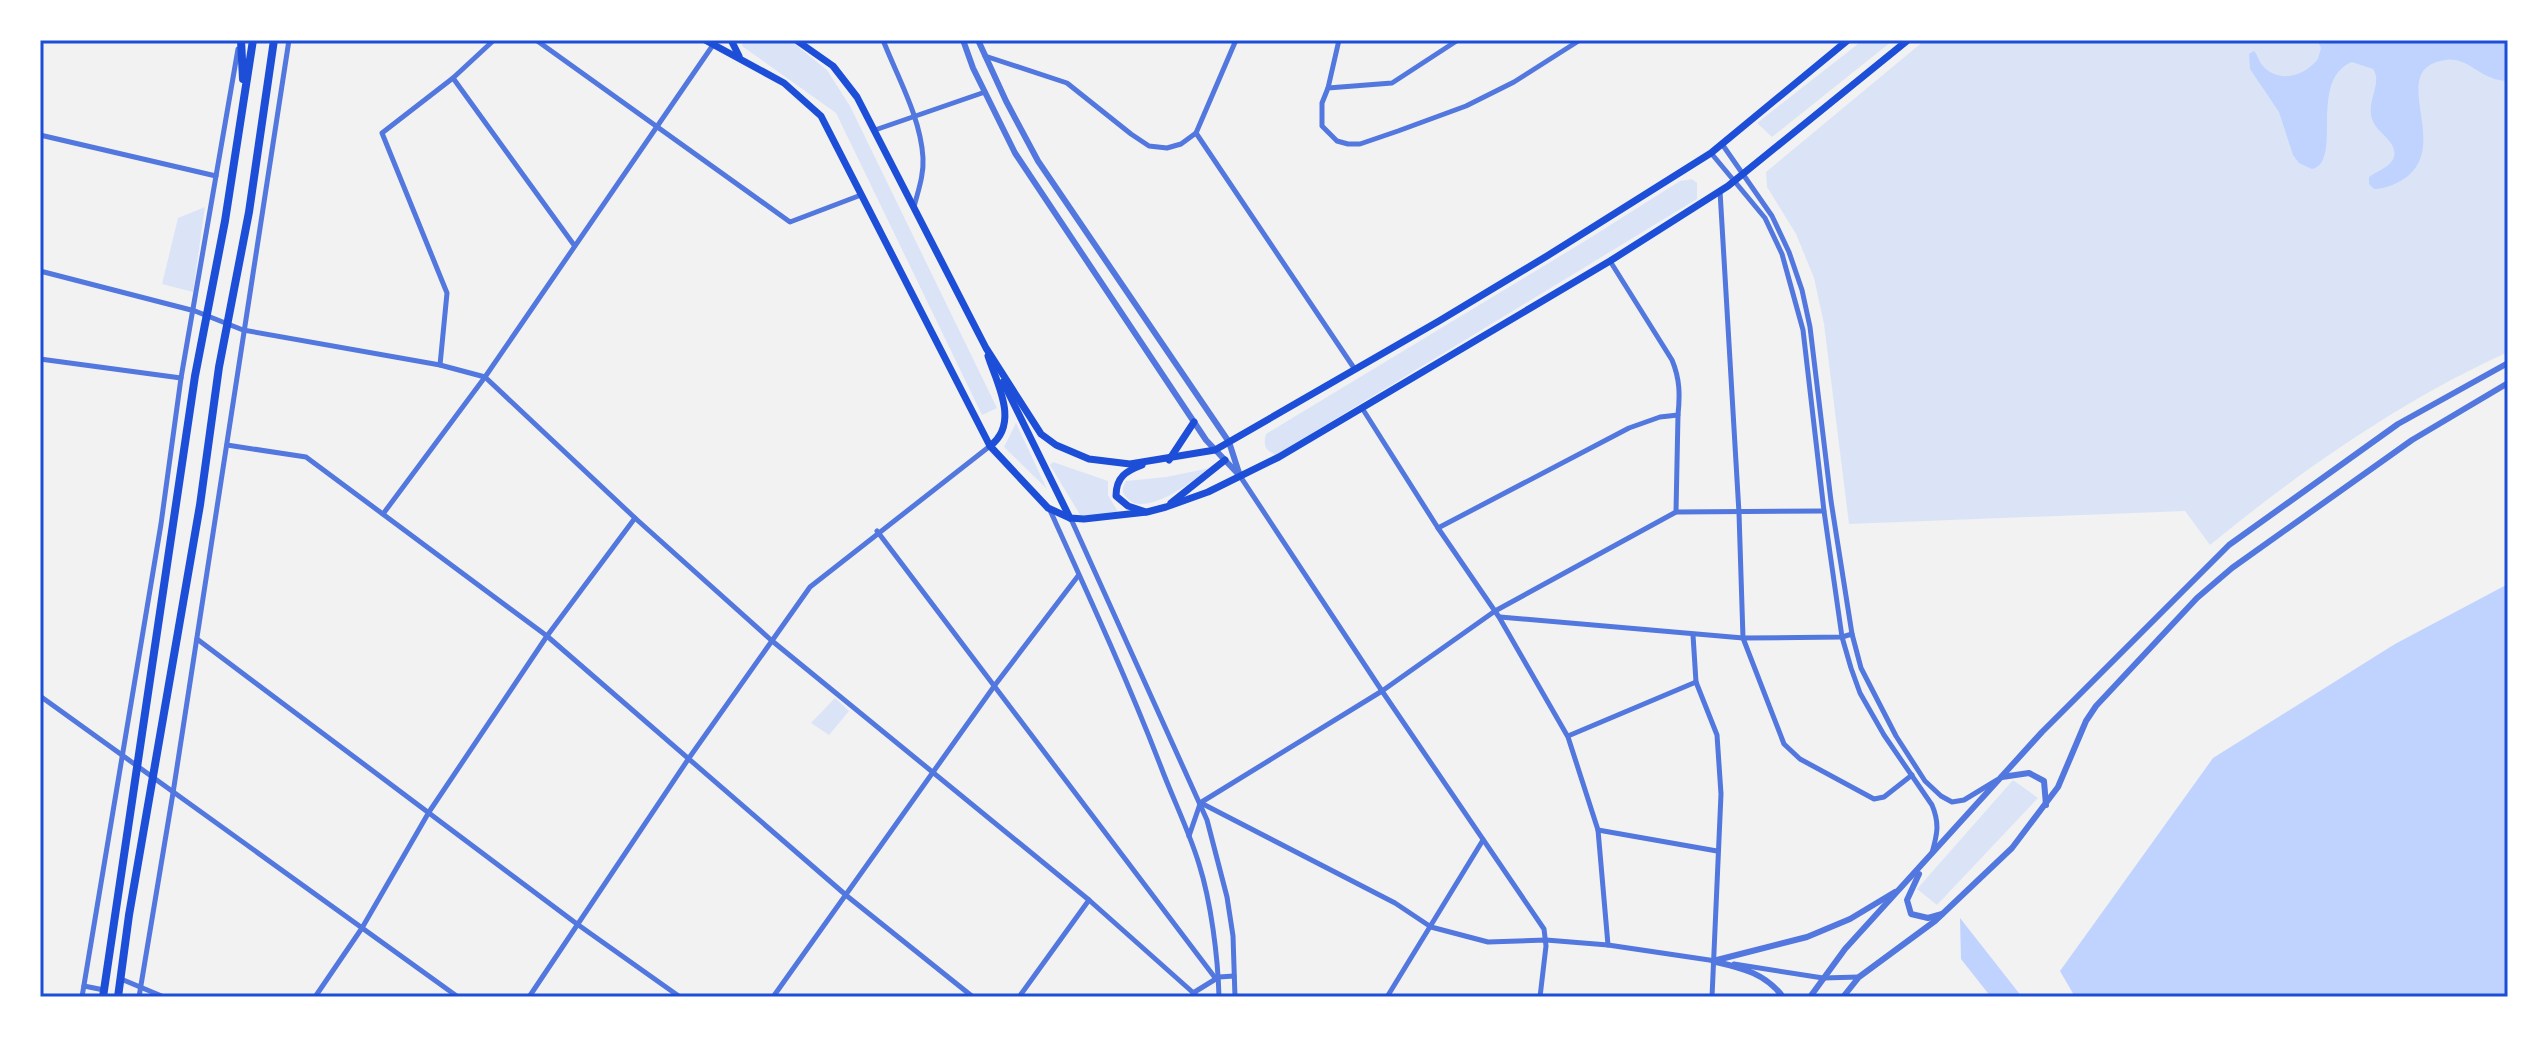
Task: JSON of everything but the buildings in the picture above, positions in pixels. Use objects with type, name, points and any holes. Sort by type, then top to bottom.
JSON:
[{"type":"highway","points":[[240,40],[244,96]]},
{"type":"highway","points":[[103,994],[195,376],[225,221],[253,40]]},
{"type":"highway","points":[[118,997],[200,505],[226,325],[249,212],[275,43]]},
{"type":"main road","points":[[705,40],[784,83],[821,116],[990,446],[1048,508],[1070,518],[1084,519],[1166,507],[1279,457],[1610,261],[1720,191],[1908,40]]},
{"type":"main road","points":[[731,40],[741,58]]},
{"type":"main road","points":[[796,40],[833,66],[857,97],[1070,518]]},
{"type":"main road","points":[[986,348],[1041,434],[1056,445],[1106,463],[1130,464],[1215,450],[1534,264],[1711,153],[1848,40]]},
{"type":"main road","points":[[986,348],[1005,403],[1006,415],[998,436],[990,446]]},
{"type":"main road","points":[[1147,512],[1120,500],[1116,496],[1116,485],[1125,472],[1164,460],[1194,422]]},
{"type":"main road","points":[[1166,507],[1225,460]]},
{"type":"street","points":[[82,997],[161,524],[181,378],[240,40]]},
{"type":"street","points":[[139,997],[289,40]]},
{"type":"street","points":[[440,365],[447,293],[382,133],[453,78],[494,40]]},
{"type":"street","points":[[536,40],[790,222],[861,195]]},
{"type":"street","points":[[883,40],[913,118],[923,155],[914,208]]},
{"type":"street","points":[[963,40],[1015,153],[1194,422],[1240,476],[1544,929],[1546,940],[1540,997]]},
{"type":"street","points":[[978,40],[1038,161],[1229,442],[1240,476]]},
{"type":"street","points":[[984,56],[1067,83],[1149,146],[1167,148],[1181,144],[1196,133],[1236,40]]},
{"type":"street","points":[[1339,40],[1322,103],[1322,126],[1337,141],[1348,144],[1360,144],[1466,106],[1514,82],[1580,40]]},
{"type":"street","points":[[1328,88],[1392,83],[1458,40]]},
{"type":"street","points":[[383,514],[485,377],[713,45]]},
{"type":"street","points":[[453,78],[574,245]]},
{"type":"street","points":[[875,130],[985,92]]},
{"type":"street","points":[[1196,133],[1354,368]]},
{"type":"street","points":[[40,135],[216,176]]},
{"type":"street","points":[[1722,144],[1772,216],[1789,252],[1807,315],[1824,511],[1842,637],[1860,693],[1937,816],[1937,833],[1931,857],[1845,949],[1810,997]]},
{"type":"street","points":[[1711,153],[1765,218],[1782,254],[1803,330],[1852,634],[1871,691],[1925,781],[1941,796],[1958,802],[2001,777],[2029,773],[2044,781],[2046,805]]},
{"type":"street","points":[[1720,191],[1739,513],[1743,638],[1784,744],[1800,759],[1874,799],[1884,797],[1912,775]]},
{"type":"street","points":[[1610,261],[1679,376],[1676,512]]},
{"type":"street","points":[[40,271],[195,311],[243,330],[440,365],[485,377],[771,640],[1089,900],[1196,995],[1218,978],[1234,976]]},
{"type":"street","points":[[40,359],[181,378]]},
{"type":"street","points":[[1944,913],[1920,917],[1911,914],[1907,907],[1909,890],[1951,831],[2052,722],[2229,545],[2387,431],[2508,363]]},
{"type":"street","points":[[1843,997],[1859,977],[1944,913],[2012,848],[2062,780],[2086,721],[2096,706],[2197,598],[2232,568],[2412,440],[2508,383]]},
{"type":"street","points":[[1362,407],[1438,528],[1499,617],[1568,737],[1598,830],[1608,945]]},
{"type":"street","points":[[1438,528],[1629,428],[1660,417],[1678,415]]},
{"type":"street","points":[[227,445],[306,457],[547,636],[847,896],[973,997]]},
{"type":"street","points":[[529,997],[689,758],[810,587],[877,531],[990,446]]},
{"type":"street","points":[[1048,508],[1078,576],[1090,595],[1200,865],[1219,997]]},
{"type":"street","points":[[1189,838],[1200,803],[1382,691],[1495,611],[1676,512],[1832,509]]},
{"type":"street","points":[[315,997],[362,928],[429,812],[547,636],[635,518]]},
{"type":"street","points":[[1070,518],[1200,803],[1227,897],[1233,936],[1235,997]]},
{"type":"street","points":[[877,531],[1218,978]]},
{"type":"street","points":[[773,997],[995,685],[1078,576]]},
{"type":"street","points":[[1499,617],[1743,638],[1842,637],[1852,634]]},
{"type":"street","points":[[1693,635],[1696,682],[1712,719],[1719,748],[1721,794],[1712,997]]},
{"type":"street","points":[[197,639],[577,924],[680,997]]},
{"type":"street","points":[[1568,737],[1696,682]]},
{"type":"street","points":[[40,696],[458,997]]},
{"type":"street","points":[[1200,803],[1395,903],[1431,927],[1488,942],[1546,940],[1608,945],[1823,978],[1859,977]]},
{"type":"street","points":[[1598,830],[1717,851]]},
{"type":"street","points":[[1387,997],[1483,840]]},
{"type":"street","points":[[1713,961],[1807,937],[1850,919],[1902,887]]},
{"type":"street","points":[[1019,997],[1089,900]]},
{"type":"street","points":[[1713,961],[1766,978],[1783,997]]},
{"type":"street","points":[[120,979],[164,997]]},
{"type":"street","points":[[84,986],[103,994]]},
{"type":"shaded area","points":[[743,40],[791,41],[827,70],[850,106],[997,408],[982,415],[836,113],[742,46]]},
{"type":"shaded area","points":[[1863,40],[1891,42],[1772,137],[1757,123]]},
{"type":"shaded area","points":[[1925,40],[2508,40],[2508,352],[2429,392],[2353,439],[2280,490],[2210,545],[2185,511],[1849,524],[1824,324],[1814,278],[1796,234],[1767,187],[1766,172]]},
{"type":"shaded area","points":[[1692,179],[1697,183],[1697,199],[1276,455],[1266,447],[1266,434],[1680,181]]},
{"type":"shaded area","points":[[205,207],[193,292],[162,284],[178,218]]},
{"type":"shaded area","points":[[1016,423],[1047,489],[1004,447]]},
{"type":"shaded area","points":[[1053,462],[1108,481],[1108,495],[1118,512],[1082,518],[1050,465]]},
{"type":"shaded area","points":[[1210,468],[1157,501],[1135,503],[1123,492],[1126,481]]},
{"type":"shaded area","points":[[835,698],[849,711],[829,735],[811,723]]},
{"type":"shaded area","points":[[2013,780],[2038,798],[1937,905],[1917,889]]},
{"type":"water","points":[[2317,40],[2508,40],[2508,81],[2490,77],[2453,60],[2428,66],[2420,77],[2418,91],[2423,126],[2419,161],[2404,179],[2374,189],[2369,184],[2369,177],[2390,164],[2394,151],[2372,119],[2376,80],[2373,69],[2352,62],[2339,71],[2331,85],[2328,102],[2325,152],[2321,163],[2312,169],[2299,163],[2293,155],[2279,112],[2250,69],[2249,54],[2254,51],[2273,74],[2297,74],[2318,59],[2321,48]]},
{"type":"water","points":[[2508,584],[2508,997],[2075,997],[2060,971],[2213,758],[2395,644]]},
{"type":"water","points":[[1960,918],[2022,997],[1991,997],[1961,959]]}]
